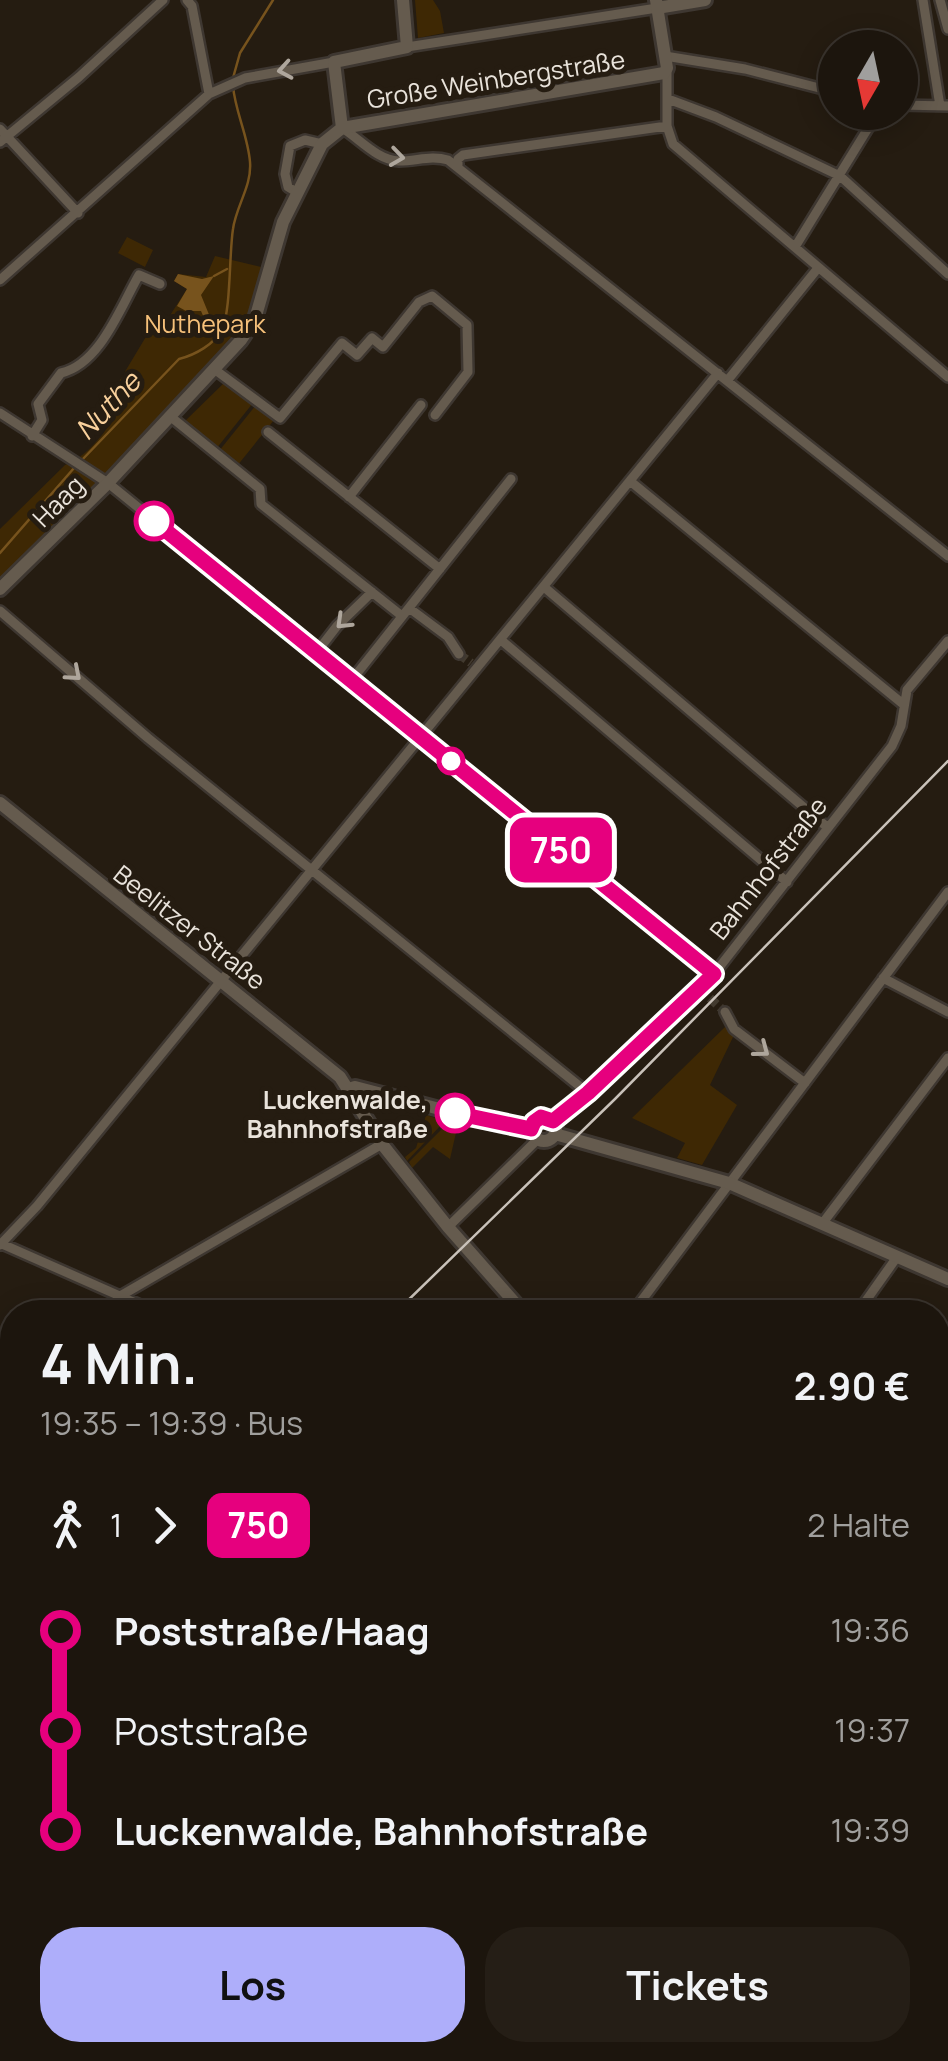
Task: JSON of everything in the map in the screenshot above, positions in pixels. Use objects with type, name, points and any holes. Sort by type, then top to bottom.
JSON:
[{"type":"main road","points":[[342,128],[334,62],[407,46],[404,0]]},
{"type":"main road","points":[[663,66],[657,4],[705,0]]},
{"type":"main road","name":"Große Weinbergstraße","points":[[342,128],[663,66]]},
{"type":"main road","name":"Haag","points":[[0,589],[108,483],[241,340],[255,319],[274,244],[298,192],[322,144],[342,128]]},
{"type":"main road","name":"Beelitzer Straße","points":[[0,803],[330,1068],[349,1089],[382,1144],[512,1300]]},
{"type":"main road","points":[[349,1089],[355,1087],[549,1140],[554,1128]]},
{"type":"main road","points":[[534,1134],[534,1122],[541,1117],[554,1128],[729,1183],[948,1279]]},
{"type":"street","points":[[78,213],[2,135],[79,77],[162,0]]},
{"type":"street","points":[[186,0],[192,6],[210,94]]},
{"type":"street","points":[[918,105],[944,106],[923,0]]},
{"type":"street","points":[[940,0],[948,29]]},
{"type":"street","points":[[407,46],[657,4]]},
{"type":"street","points":[[0,280],[210,94],[237,80],[334,62]]},
{"type":"street","points":[[818,88],[745,69],[663,66],[673,144],[948,377]]},
{"type":"street","points":[[668,98],[840,176],[948,274]]},
{"type":"street","points":[[458,167],[463,154],[668,126]]},
{"type":"street","points":[[342,128],[384,157],[396,161],[436,156],[458,167],[948,556]]},
{"type":"street","points":[[795,247],[867,130]]},
{"type":"street","points":[[298,192],[288,187],[285,174],[290,146],[305,140],[322,144]]},
{"type":"street","points":[[132,1300],[0,1244],[37,1206],[423,738],[474,666],[501,640],[630,481],[818,268]]},
{"type":"street","points":[[32,436],[42,420],[38,404],[60,373],[76,370],[94,351],[139,276],[160,284]]},
{"type":"street","points":[[214,369],[280,418],[342,343],[357,354],[372,338],[383,348],[419,302],[432,296],[467,325],[468,372],[434,415]]},
{"type":"street","points":[[349,496],[421,404]]},
{"type":"street","points":[[2,417],[108,483],[714,974]]},
{"type":"street","points":[[171,417],[260,489],[261,504],[372,592],[448,637],[459,654]]},
{"type":"street","points":[[268,432],[440,568]]},
{"type":"street","points":[[351,681],[511,480]]},
{"type":"street","points":[[630,481],[902,704]]},
{"type":"street","points":[[544,586],[827,827]]},
{"type":"street","points":[[316,652],[372,592]]},
{"type":"street","points":[[0,611],[148,738],[588,1093]]},
{"type":"street","points":[[501,640],[786,882]]},
{"type":"street","name":"Bahnhofstraße","points":[[554,1128],[714,974],[892,746],[901,726],[902,704],[917,676],[948,641]]},
{"type":"street","points":[[642,1300],[948,892]]},
{"type":"street","points":[[883,978],[948,1012]]},
{"type":"street","points":[[725,1012],[734,1029],[806,1083]]},
{"type":"street","points":[[822,1224],[948,1058]]},
{"type":"street","points":[[448,1227],[534,1134]]},
{"type":"street","points":[[122,1295],[382,1144]]},
{"type":"street","points":[[867,1300],[897,1257]]},
{"type":"green space","points":[[415,0],[433,0],[440,11],[444,33],[418,38]]},
{"type":"green space","points":[[127,237],[153,250],[145,267],[118,253]]},
{"type":"green space","name":"Nuthepark","points":[[215,256],[261,267],[248,318],[232,342],[166,416],[0,578],[0,529],[65,465],[85,453],[102,435],[129,393],[117,385],[150,330],[158,334],[187,289],[174,281],[178,274],[206,277]]},
{"type":"green space","points":[[226,381],[253,403],[216,449],[183,423]]},
{"type":"green space","points":[[256,405],[274,420],[237,466],[219,451]]},
{"type":"green space","points":[[725,1027],[734,1035],[710,1085],[737,1105],[702,1165],[677,1158],[685,1143],[632,1118]]},
{"type":"green space","points":[[426,1115],[443,1123],[407,1161],[405,1157],[416,1148]]},
{"type":"green space","points":[[449,1122],[458,1124],[450,1159],[433,1147],[412,1168],[409,1162]]},
{"type":"shaded area","points":[[178,274],[202,279],[214,276],[201,295],[213,339],[201,311],[186,311],[177,306],[187,289],[174,281]]},
{"type":"waterway","name":"Nuthe","points":[[233,78],[240,53],[273,0]]},
{"type":"waterway","name":"Nuthe","points":[[80,462],[179,359],[204,348],[222,329],[233,229],[250,171],[233,86]]},
{"type":"waterway","points":[[214,276],[227,269]]},
{"type":"waterway","name":"Nuthe","points":[[0,553],[74,468]]},
{"type":"tunnel","points":[[459,654],[471,663]]},
{"type":"tunnel","points":[[700,989],[725,1012]]},
{"type":"railway","points":[[408,1300],[615,1099],[948,761]]},
{"type":"bus line","name":"750","points":[[154,521],[714,974],[553,1121],[541,1117],[531,1129],[520,1129],[455,1113]]},
{"type":"place","name":"Luckenwalde, Bahnhofstraße","points":[[455,1113]]}]
